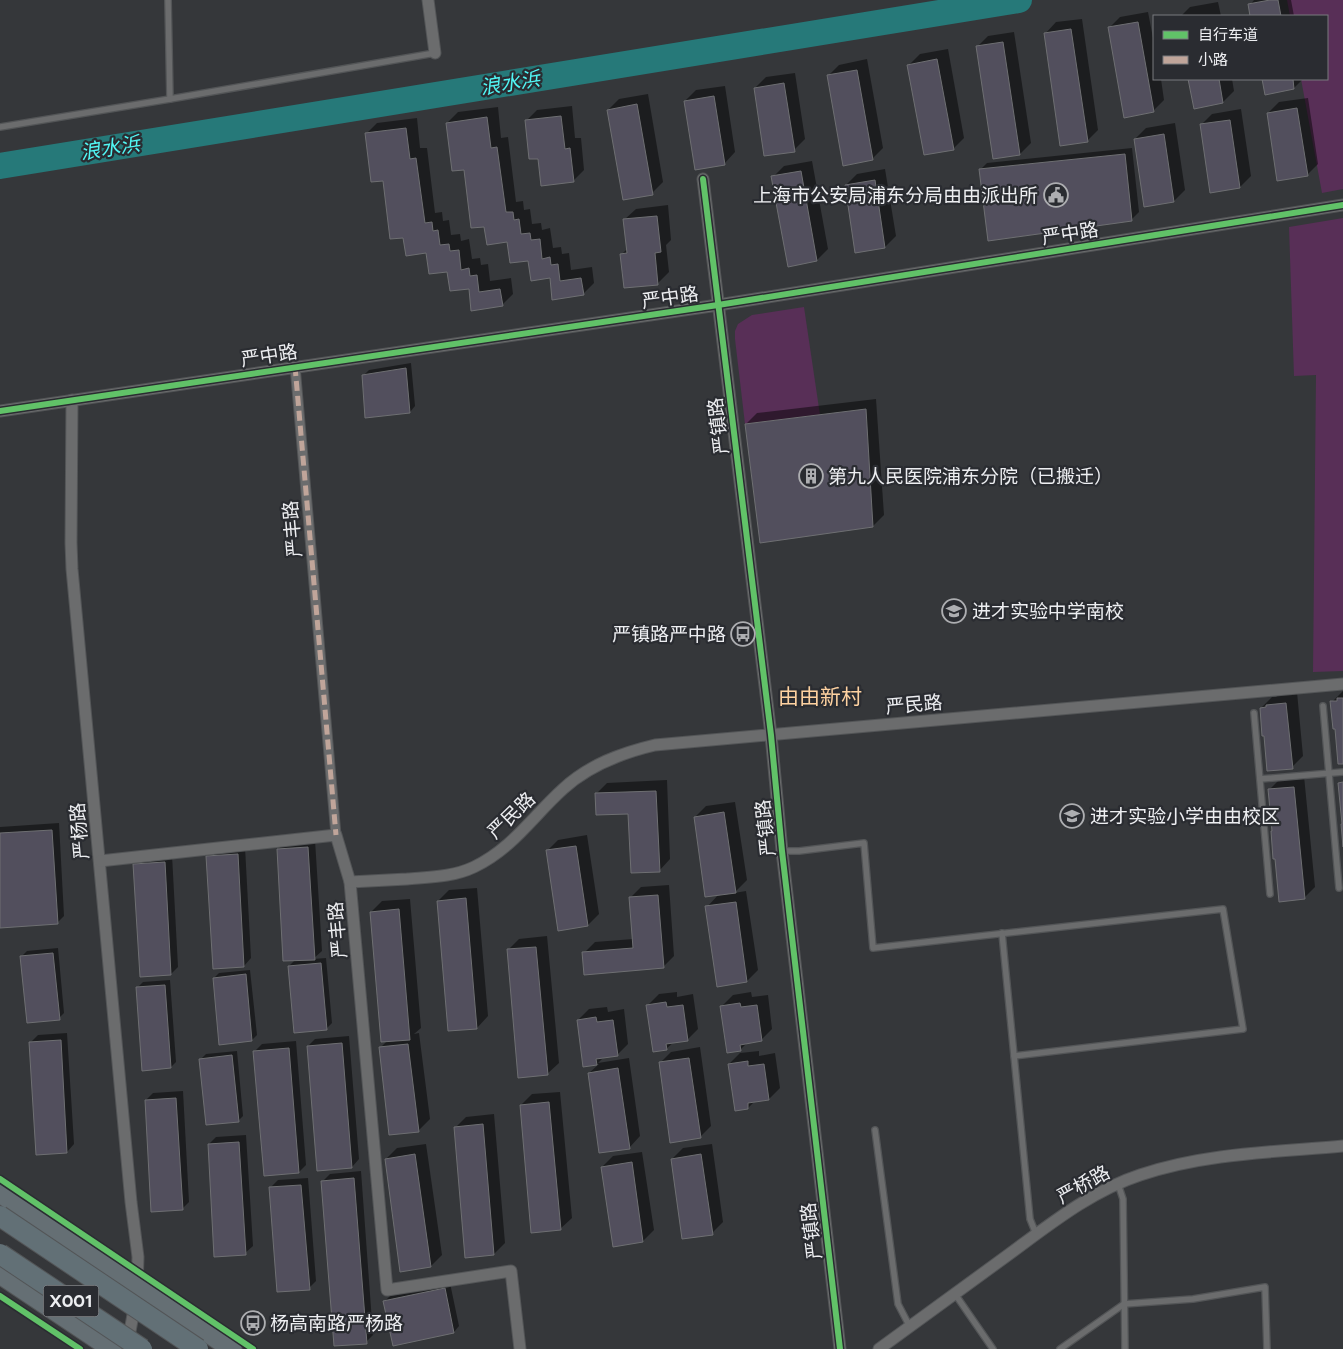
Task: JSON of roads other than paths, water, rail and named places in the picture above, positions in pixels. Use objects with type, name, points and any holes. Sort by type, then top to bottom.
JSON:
[{"type":"highway","points":[[0,1216],[198,1349]]},
{"type":"highway","name":"X001","points":[[0,1254],[142,1349]]},
{"type":"main road","name":"X001","points":[[0,1193],[232,1349]]},
{"type":"main road","name":"X001","points":[[0,1274],[112,1349]]},
{"type":"street","points":[[428,0],[435,53]]},
{"type":"street","name":"严镇路","points":[[703,179],[771,735],[782,851],[840,1349]]},
{"type":"street","name":"严中路","points":[[0,411],[718,305],[1343,205]]},
{"type":"street","name":"严丰路","points":[[295,366],[336,835],[350,882],[388,1290],[511,1271],[520,1349]]},
{"type":"street","name":"严杨路","points":[[72,400],[72,569],[130,1192],[138,1257],[138,1286],[127,1349]]},
{"type":"street","name":"严民路","points":[[350,882],[433,877],[453,874],[473,867],[494,856],[512,841],[563,788],[581,774],[602,762],[633,750],[655,745],[1343,684]]},
{"type":"street","points":[[100,861],[336,835]]},
{"type":"street","name":"严桥路","points":[[879,1349],[1071,1209],[1118,1184],[1140,1175],[1178,1164],[1217,1158],[1343,1146]]},
{"type":"lane","points":[[168,0],[170,99]]},
{"type":"lane","points":[[0,127],[435,53]]},
{"type":"lane","points":[[1323,706],[1339,888]]},
{"type":"lane","points":[[1254,713],[1270,894]]},
{"type":"lane","points":[[1260,779],[1343,772]]},
{"type":"lane","points":[[782,851],[800,852],[864,843],[873,948],[1223,909],[1244,1029],[1014,1056]]},
{"type":"lane","points":[[1002,933],[1030,1219],[1036,1234]]},
{"type":"lane","points":[[875,1130],[898,1304],[910,1327]]},
{"type":"lane","points":[[1118,1184],[1123,1199],[1125,1349]]},
{"type":"lane","points":[[1060,1349],[1124,1304],[1193,1299],[1265,1287],[1267,1349]]},
{"type":"lane","points":[[955,1294],[993,1349]]},
{"type":"waterway","name":"浪水浜","points":[[0,166],[1019,0]]},
{"type":"place","name":"上海市公安局浦东分局由由派出所","points":[[1056,195]]},
{"type":"place","name":"第九人民医院浦东分院（已搬迁）","points":[[811,476]]},
{"type":"place","name":"进才实验中学南校","points":[[954,611]]},
{"type":"place","name":"严镇路严中路","points":[[743,634]]},
{"type":"place","name":"进才实验小学由由校区","points":[[1072,816]]},
{"type":"place","name":"杨高南路严杨路","points":[[253,1323]]},
{"type":"district","name":"由由新村","points":[[820,697]]}]
